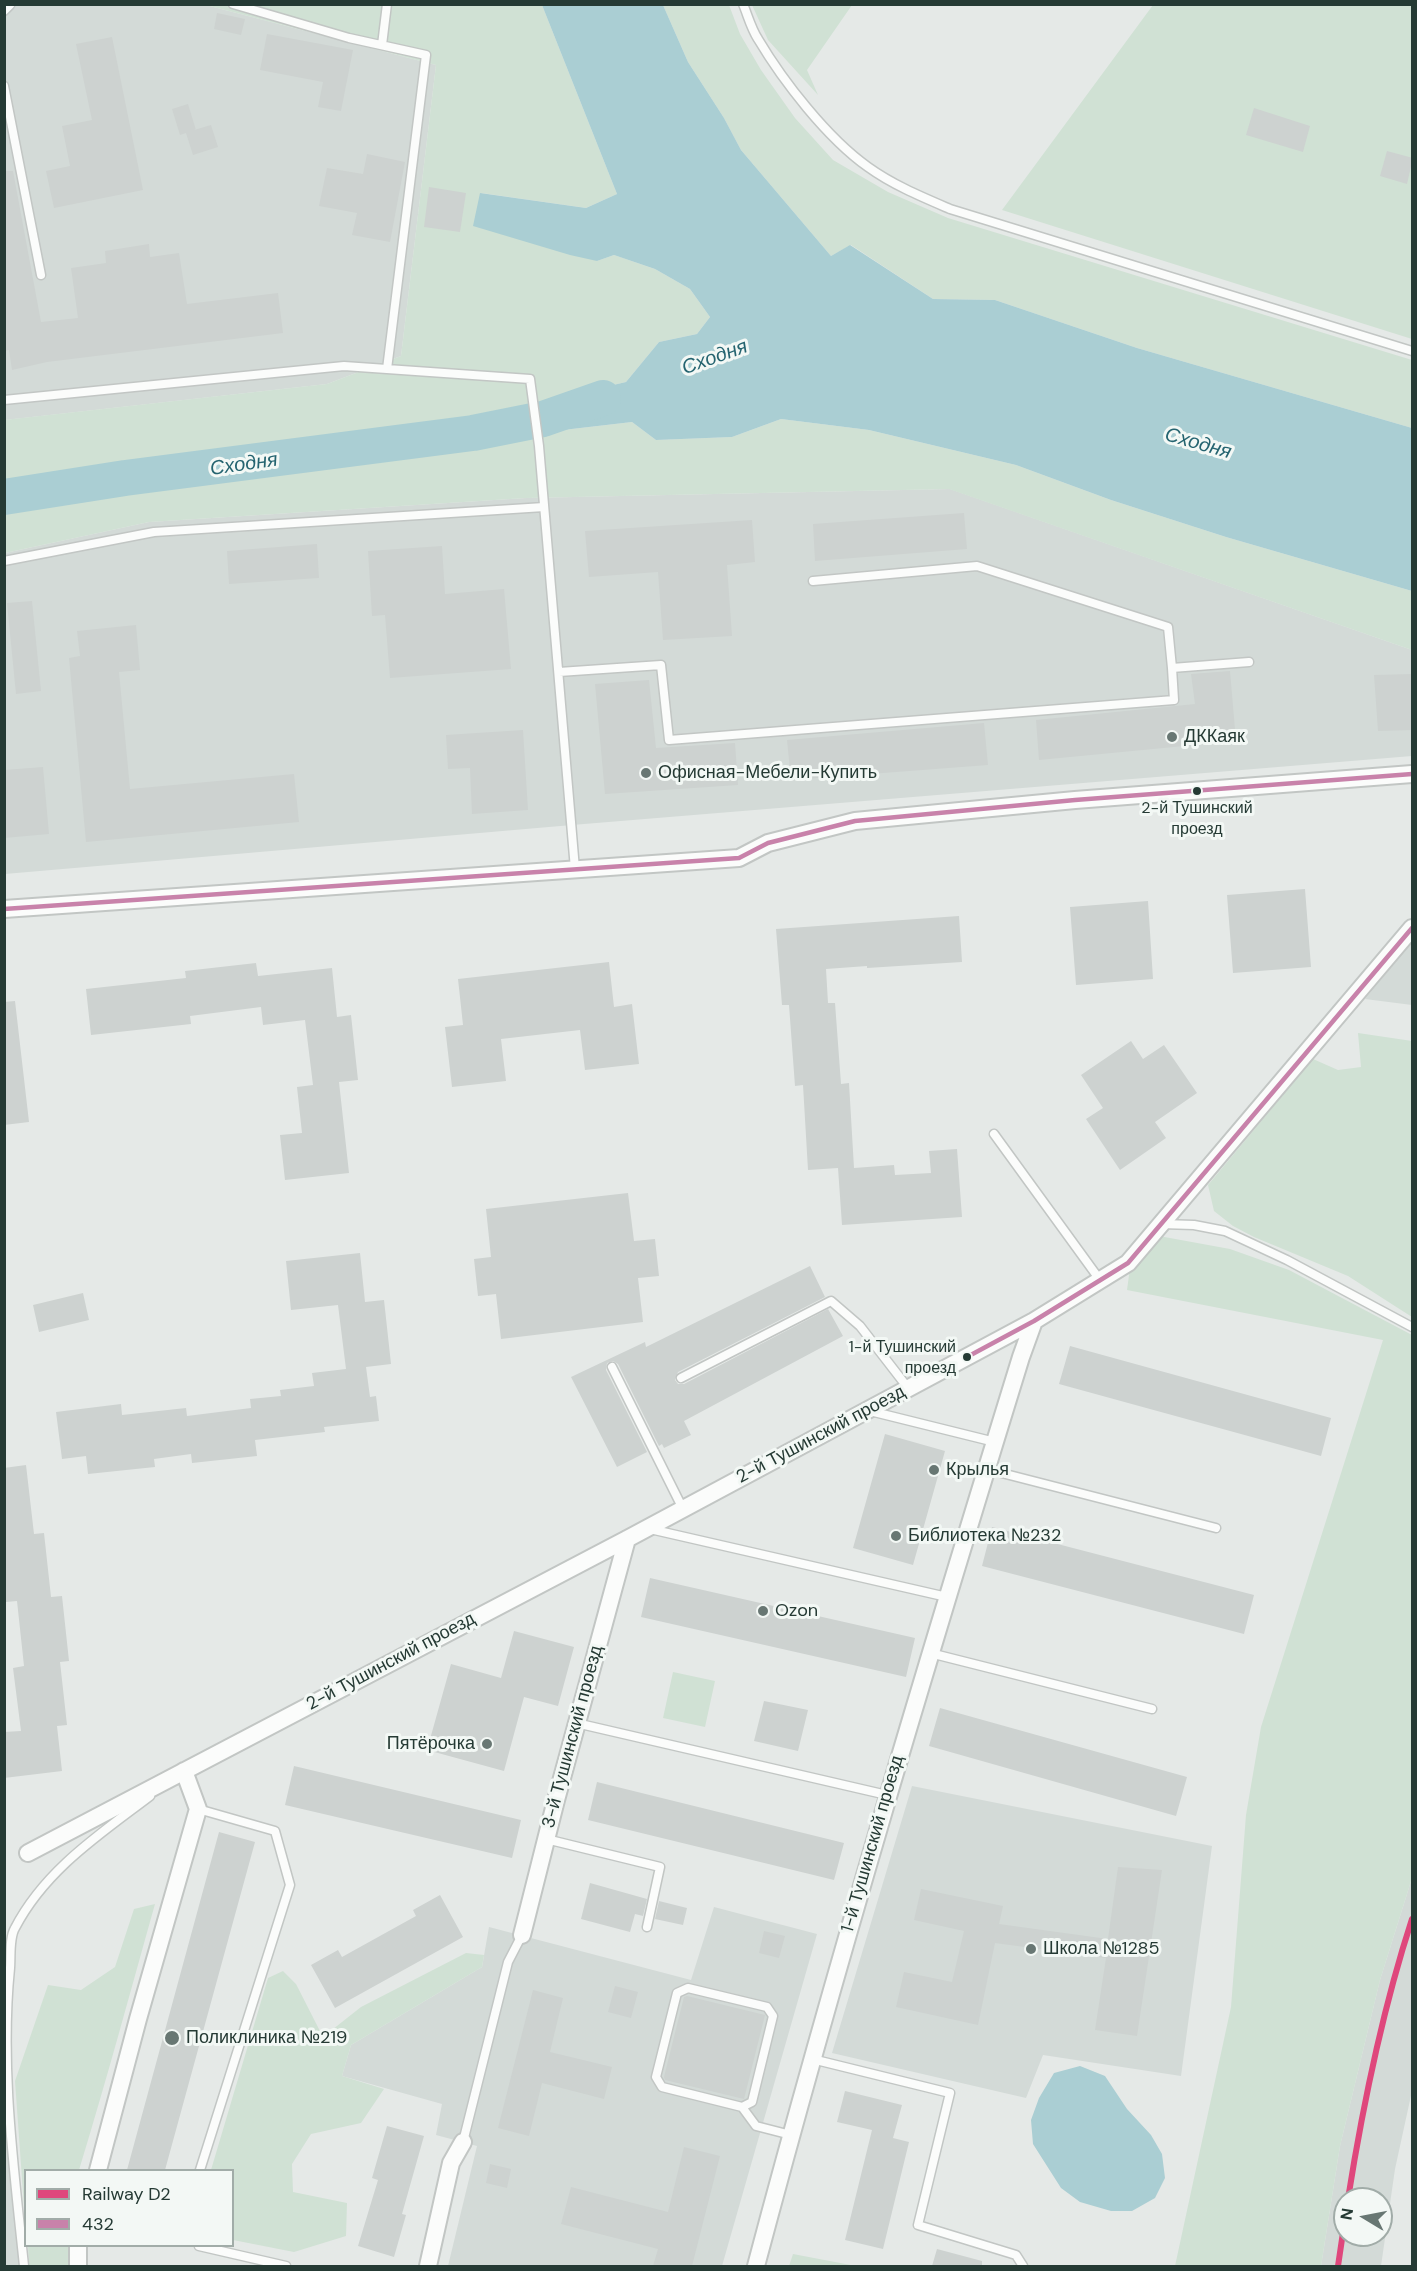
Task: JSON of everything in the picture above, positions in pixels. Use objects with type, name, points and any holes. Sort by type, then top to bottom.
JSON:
[{"type":"street","points":[[4,909],[739,858],[768,843],[855,821],[1075,800],[1413,774]]},
{"type":"street","name":"2-й Тушинский проезд","points":[[28,1853],[627,1539],[1034,1321],[1128,1263],[1413,928]]},
{"type":"street","name":"1-й Тушинский проезд","points":[[756,2266],[887,1795],[986,1469],[1034,1321]]},
{"type":"street","name":"3-й Тушинский проезд","points":[[522,1935],[576,1723],[627,1539]]},
{"type":"street","points":[[98,2169],[198,1809],[184,1771]]},
{"type":"street","points":[[428,2266],[450,2163],[463,2142]]},
{"type":"street","points":[[78,2247],[78,2266]]},
{"type":"lane","points":[[233,4],[382,45],[426,54],[387,369]]},
{"type":"lane","points":[[382,45],[387,4]]},
{"type":"lane","points":[[743,4],[757,37],[795,93],[836,139],[868,167],[914,194],[950,209],[1413,351]]},
{"type":"lane","points":[[4,10],[10,5]]},
{"type":"lane","points":[[4,86],[41,274]]},
{"type":"lane","points":[[4,400],[344,366],[530,380],[539,446],[575,869]]},
{"type":"lane","points":[[4,561],[154,532],[544,507]]},
{"type":"lane","points":[[559,672],[661,665],[669,740],[1174,700],[1168,627],[977,566],[813,581]]},
{"type":"lane","points":[[1172,668],[1249,662]]},
{"type":"lane","points":[[994,1134],[1100,1280]]},
{"type":"lane","points":[[1161,1224],[1225,1231],[1287,1260],[1413,1327]]},
{"type":"lane","points":[[681,1378],[831,1300],[860,1326],[908,1388]]},
{"type":"lane","points":[[612,1367],[683,1509]]},
{"type":"lane","points":[[867,1410],[995,1442]]},
{"type":"lane","points":[[986,1469],[1216,1528]]},
{"type":"lane","points":[[647,1528],[947,1597]]},
{"type":"lane","points":[[930,1653],[1152,1709]]},
{"type":"lane","points":[[576,1723],[887,1795]]},
{"type":"lane","points":[[24,2266],[8,2100],[7,1999],[13,1930],[40,1890],[80,1849],[184,1771]]},
{"type":"lane","points":[[198,1809],[274,1831],[290,1885],[200,2169]]},
{"type":"lane","points":[[546,1839],[660,1867],[647,1927]]},
{"type":"lane","points":[[463,2142],[508,1962],[522,1935]]},
{"type":"lane","points":[[742,2107],[752,2102],[773,2016],[767,2007],[688,1988],[677,1993],[656,2077],[662,2087],[742,2107],[756,2126],[791,2135]]},
{"type":"lane","points":[[812,2059],[950,2093],[918,2225],[1016,2255],[1023,2266]]},
{"type":"lane","points":[[204,2247],[286,2266]]},
{"type":"shaded area","points":[[4,5],[206,5],[436,65],[401,356],[327,384],[5,420]]},
{"type":"shaded area","points":[[950,489],[1412,650],[1412,756],[5,874],[5,553],[149,522],[526,498]]},
{"type":"shaded area","points":[[1412,942],[1412,1005],[1365,999]]},
{"type":"shaded area","name":"Школа №1285","points":[[912,1786],[1212,1846],[1181,2076],[1043,2055],[1026,2098],[832,2053]]},
{"type":"shaded area","points":[[1412,1878],[1412,2091],[1392,2187],[1334,2187],[1340,2146],[1380,1980]]},
{"type":"shaded area","points":[[714,1907],[817,1934],[722,2266],[448,2266],[477,2146],[436,2135],[442,2104],[342,2076],[351,2045],[482,1967],[489,1927],[691,1980]]},
{"type":"shaded area","points":[[5,2115],[28,2266],[5,2266]]},
{"type":"shaded area","points":[[1333,2190],[1333,2247],[1384,2247],[1381,2266],[1321,2266]]},
{"type":"green space","points":[[206,5],[542,5],[617,194],[586,208],[481,193],[597,261],[614,255],[655,269],[690,289],[710,317],[697,334],[659,342],[626,382],[554,399],[563,430],[632,422],[656,440],[732,437],[781,419],[869,430],[1016,465],[1111,500],[1226,537],[1412,591],[1412,650],[949,489],[526,498],[149,522],[5,553],[4,420],[327,384],[401,356],[436,65]]},
{"type":"green space","points":[[663,5],[729,5],[740,34],[761,70],[795,118],[833,160],[888,192],[948,218],[1412,360],[1412,428],[1137,348],[995,300],[933,299],[851,245],[831,256],[741,150],[724,118],[688,62]]},
{"type":"green space","points":[[752,5],[852,5],[807,70],[818,95],[768,40]]},
{"type":"green space","points":[[1153,5],[1412,5],[1412,339],[1002,210]]},
{"type":"green space","points":[[1358,1033],[1412,1041],[1412,1317],[1348,1276],[1233,1226],[1214,1211],[1208,1185],[1313,1059],[1338,1070],[1361,1067]]},
{"type":"green space","points":[[1159,1236],[1230,1249],[1289,1270],[1412,1335],[1412,1878],[1380,1980],[1340,2146],[1321,2266],[1175,2266],[1231,2007],[1246,1815],[1261,1727],[1383,1340],[1127,1290],[1130,1268]]},
{"type":"green space","points":[[673,1672],[715,1681],[705,1727],[663,1718]]},
{"type":"green space","points":[[155,1904],[79,2169],[24,2169],[24,2207],[15,2081],[48,1985],[81,1990],[115,1967],[134,1909]]},
{"type":"green space","points":[[466,1953],[484,1955],[482,1967],[351,2045],[342,2076],[384,2089],[361,2123],[311,2134],[292,2164],[293,2192],[347,2203],[346,2236],[294,2252],[234,2240],[234,2169],[211,2169],[268,1978],[283,1971],[296,1984],[323,2037],[361,2007]]},
{"type":"green space","points":[[28,2247],[68,2247],[70,2266],[29,2266]]},
{"type":"green space","points":[[793,2254],[856,2266],[789,2266]]},
{"type":"water","points":[[542,5],[663,5],[688,62],[724,118],[741,150],[831,256],[850,245],[933,299],[995,300],[1137,348],[1412,428],[1412,591],[1226,537],[1111,500],[1016,465],[869,430],[781,419],[732,437],[656,440],[632,422],[563,430],[554,399],[626,382],[659,342],[697,334],[710,317],[690,289],[655,269],[614,255],[597,261],[570,255],[473,226],[480,193],[586,208],[617,194]]},
{"type":"water","points":[[1080,2066],[1105,2076],[1127,2109],[1151,2135],[1162,2154],[1165,2178],[1155,2198],[1132,2211],[1111,2211],[1080,2202],[1061,2188],[1033,2144],[1031,2120],[1039,2098],[1054,2073]]},
{"type":"building","points":[[217,13],[245,19],[241,35],[214,29]]},
{"type":"building","points":[[267,34],[353,50],[341,111],[318,107],[323,82],[260,70]]},
{"type":"building","points":[[112,37],[143,190],[54,208],[46,171],[70,166],[62,126],[92,120],[76,44]]},
{"type":"building","points":[[188,104],[196,129],[211,125],[218,147],[193,155],[186,133],[180,135],[172,109]]},
{"type":"building","points":[[1254,108],[1310,126],[1303,152],[1246,135]]},
{"type":"building","points":[[1387,151],[1413,158],[1407,184],[1380,176]]},
{"type":"building","points":[[367,154],[405,162],[390,242],[352,235],[357,213],[319,206],[327,168],[363,174]]},
{"type":"building","points":[[4,171],[13,171],[41,322],[78,318],[71,268],[106,263],[105,251],[149,244],[150,257],[179,253],[187,304],[278,293],[283,333],[47,362],[12,370],[9,350],[4,351]]},
{"type":"building","points":[[429,187],[466,193],[460,232],[424,227]]},
{"type":"building","points":[[964,513],[967,549],[815,561],[813,524]]},
{"type":"building","points":[[752,520],[755,562],[727,565],[732,636],[663,640],[658,572],[589,577],[585,531]]},
{"type":"building","points":[[317,544],[319,578],[229,584],[227,551]]},
{"type":"building","points":[[442,546],[445,594],[504,589],[511,669],[390,678],[385,615],[372,616],[368,551]]},
{"type":"building","points":[[32,601],[41,691],[16,694],[7,603]]},
{"type":"building","points":[[136,625],[140,670],[119,672],[130,789],[294,774],[299,822],[86,842],[69,658],[80,656],[77,631]]},
{"type":"building","points":[[1230,671],[1236,741],[1039,760],[1036,720],[1195,704],[1191,674]]},
{"type":"building","points":[[1413,674],[1413,730],[1378,731],[1374,675]]},
{"type":"building","points":[[649,680],[656,748],[735,743],[738,785],[605,794],[595,684]]},
{"type":"building","points":[[984,723],[988,765],[791,780],[787,740]]},
{"type":"building","points":[[523,730],[528,810],[472,814],[470,768],[448,769],[446,735]]},
{"type":"building","points":[[43,767],[49,834],[4,838],[4,770]]},
{"type":"building","points":[[1305,889],[1311,967],[1233,973],[1227,895]]},
{"type":"building","points":[[1148,901],[1153,979],[1076,985],[1070,907]]},
{"type":"building","points":[[959,916],[962,962],[826,969],[828,1003],[835,1003],[841,1084],[849,1083],[854,1168],[894,1165],[895,1175],[931,1173],[929,1151],[957,1149],[962,1217],[842,1225],[838,1168],[808,1170],[803,1085],[795,1086],[789,1005],[782,1005],[776,929]]},
{"type":"building","points":[[609,962],[614,1007],[632,1004],[639,1064],[585,1070],[580,1030],[501,1039],[506,1081],[452,1087],[445,1027],[463,1025],[458,979]]},
{"type":"building","points":[[256,963],[258,976],[332,968],[337,1017],[351,1015],[358,1080],[339,1082],[349,1173],[285,1180],[280,1135],[302,1133],[297,1087],[313,1085],[305,1020],[263,1025],[261,1007],[190,1016],[191,1024],[91,1035],[86,989],[186,978],[185,971]]},
{"type":"building","points":[[15,1001],[29,1122],[4,1125],[4,1002]]},
{"type":"building","points":[[1131,1041],[1143,1059],[1164,1045],[1197,1093],[1155,1122],[1166,1138],[1120,1170],[1086,1119],[1103,1108],[1081,1075]]},
{"type":"building","points":[[628,1193],[634,1241],[655,1239],[659,1276],[638,1278],[643,1322],[501,1339],[496,1294],[478,1296],[474,1259],[491,1257],[486,1209]]},
{"type":"building","points":[[360,1253],[365,1302],[384,1300],[391,1364],[366,1367],[370,1397],[376,1396],[379,1421],[324,1427],[325,1432],[255,1440],[257,1456],[192,1463],[191,1454],[154,1459],[155,1467],[88,1474],[86,1456],[62,1459],[56,1412],[121,1404],[122,1415],[186,1408],[187,1416],[251,1408],[250,1399],[281,1396],[280,1390],[314,1386],[312,1373],[346,1369],[338,1305],[291,1310],[286,1261]]},
{"type":"building","points":[[810,1266],[825,1297],[678,1372],[675,1380],[678,1384],[684,1384],[828,1309],[843,1336],[684,1421],[691,1435],[664,1448],[662,1444],[659,1446],[618,1364],[613,1361],[607,1363],[606,1370],[647,1452],[617,1467],[571,1377],[645,1342],[646,1347]]},
{"type":"building","points":[[83,1293],[89,1320],[39,1332],[33,1305]]},
{"type":"building","points":[[1070,1346],[1331,1418],[1321,1456],[1059,1384]]},
{"type":"building","points":[[885,1434],[945,1451],[913,1565],[853,1548]]},
{"type":"building","points":[[26,1465],[34,1534],[44,1533],[51,1597],[62,1596],[69,1661],[60,1662],[67,1725],[57,1726],[62,1771],[4,1778],[4,1732],[21,1731],[13,1668],[24,1666],[17,1601],[6,1602],[4,1587],[4,1468]]},
{"type":"building","points":[[992,1527],[1254,1595],[1244,1634],[982,1566]]},
{"type":"building","points":[[650,1578],[915,1638],[906,1677],[641,1617]]},
{"type":"building","points":[[514,1631],[574,1647],[558,1706],[524,1697],[504,1771],[427,1750],[451,1664],[501,1678]]},
{"type":"building","points":[[764,1701],[808,1710],[798,1751],[754,1741]]},
{"type":"building","points":[[940,1708],[1187,1777],[1176,1816],[929,1746]]},
{"type":"building","points":[[294,1766],[521,1820],[512,1858],[285,1805]]},
{"type":"building","points":[[597,1782],[844,1843],[834,1880],[588,1820]]},
{"type":"building","points":[[219,1832],[255,1842],[165,2169],[127,2169]]},
{"type":"building","points":[[1118,1867],[1162,1870],[1137,2036],[1095,2030],[1106,1958],[995,1943],[978,2025],[896,2007],[904,1972],[952,1982],[964,1931],[914,1920],[921,1889],[1003,1906],[999,1924],[1108,1939]]},
{"type":"building","points":[[590,1883],[647,1899],[643,1916],[635,1914],[630,1932],[581,1919]]},
{"type":"building","points":[[440,1895],[463,1937],[335,2008],[311,1965],[338,1950],[342,1957],[416,1916],[413,1910]]},
{"type":"building","points":[[659,1901],[687,1908],[683,1925],[655,1919]]},
{"type":"building","points":[[764,1931],[785,1936],[779,1958],[759,1953]]},
{"type":"building","points":[[615,1986],[638,1992],[631,2018],[608,2012]]},
{"type":"building","points":[[533,1990],[563,1998],[550,2052],[612,2067],[604,2099],[542,2083],[529,2136],[498,2128]]},
{"type":"building","points":[[684,1997],[765,2015],[744,2099],[665,2080]]},
{"type":"building","points":[[845,2091],[902,2105],[893,2138],[909,2142],[883,2249],[845,2240],[872,2130],[837,2122]]},
{"type":"building","points":[[387,2126],[424,2136],[402,2214],[406,2215],[394,2257],[358,2246],[378,2180],[372,2178]]},
{"type":"building","points":[[684,2147],[720,2156],[692,2266],[653,2266],[658,2249],[561,2224],[571,2187],[668,2212]]},
{"type":"building","points":[[490,2164],[511,2169],[507,2188],[486,2183]]},
{"type":"building","points":[[937,2249],[982,2261],[982,2266],[932,2266]]},
{"type":"waterway","name":"Сходня","points":[[4,497],[125,478],[473,433],[543,419],[603,398]]},
{"type":"rail line","name":"D2","points":[[1350,2187],[1374,2058],[1391,1988],[1412,1919]]},
{"type":"rail line","name":"D2","points":[[1338,2266],[1341,2247]]},
{"type":"transit line","name":"432","points":[[4,909],[739,858],[768,843],[855,821],[1075,800],[1412,774]]},
{"type":"transit line","name":"432","points":[[967,1357],[1034,1321],[1128,1263],[1412,928]]},
{"type":"place","name":"ДККаяк","points":[[1172,737]]},
{"type":"place","name":"Офисная-Мебели-Купить","points":[[646,773]]},
{"type":"place","name":"2-й Тушинский проезд","points":[[1197,791]]},
{"type":"place","name":"1-й Тушинский проезд","points":[[967,1357]]},
{"type":"place","name":"Крылья","points":[[934,1470]]},
{"type":"place","name":"Библиотека №232","points":[[896,1536]]},
{"type":"place","name":"Ozon","points":[[763,1611]]},
{"type":"place","name":"Пятёрочка","points":[[487,1744]]},
{"type":"place","name":"Школа №1285","points":[[1031,1949]]},
{"type":"place","name":"Поликлиника №219","points":[[172,2038]]}]
